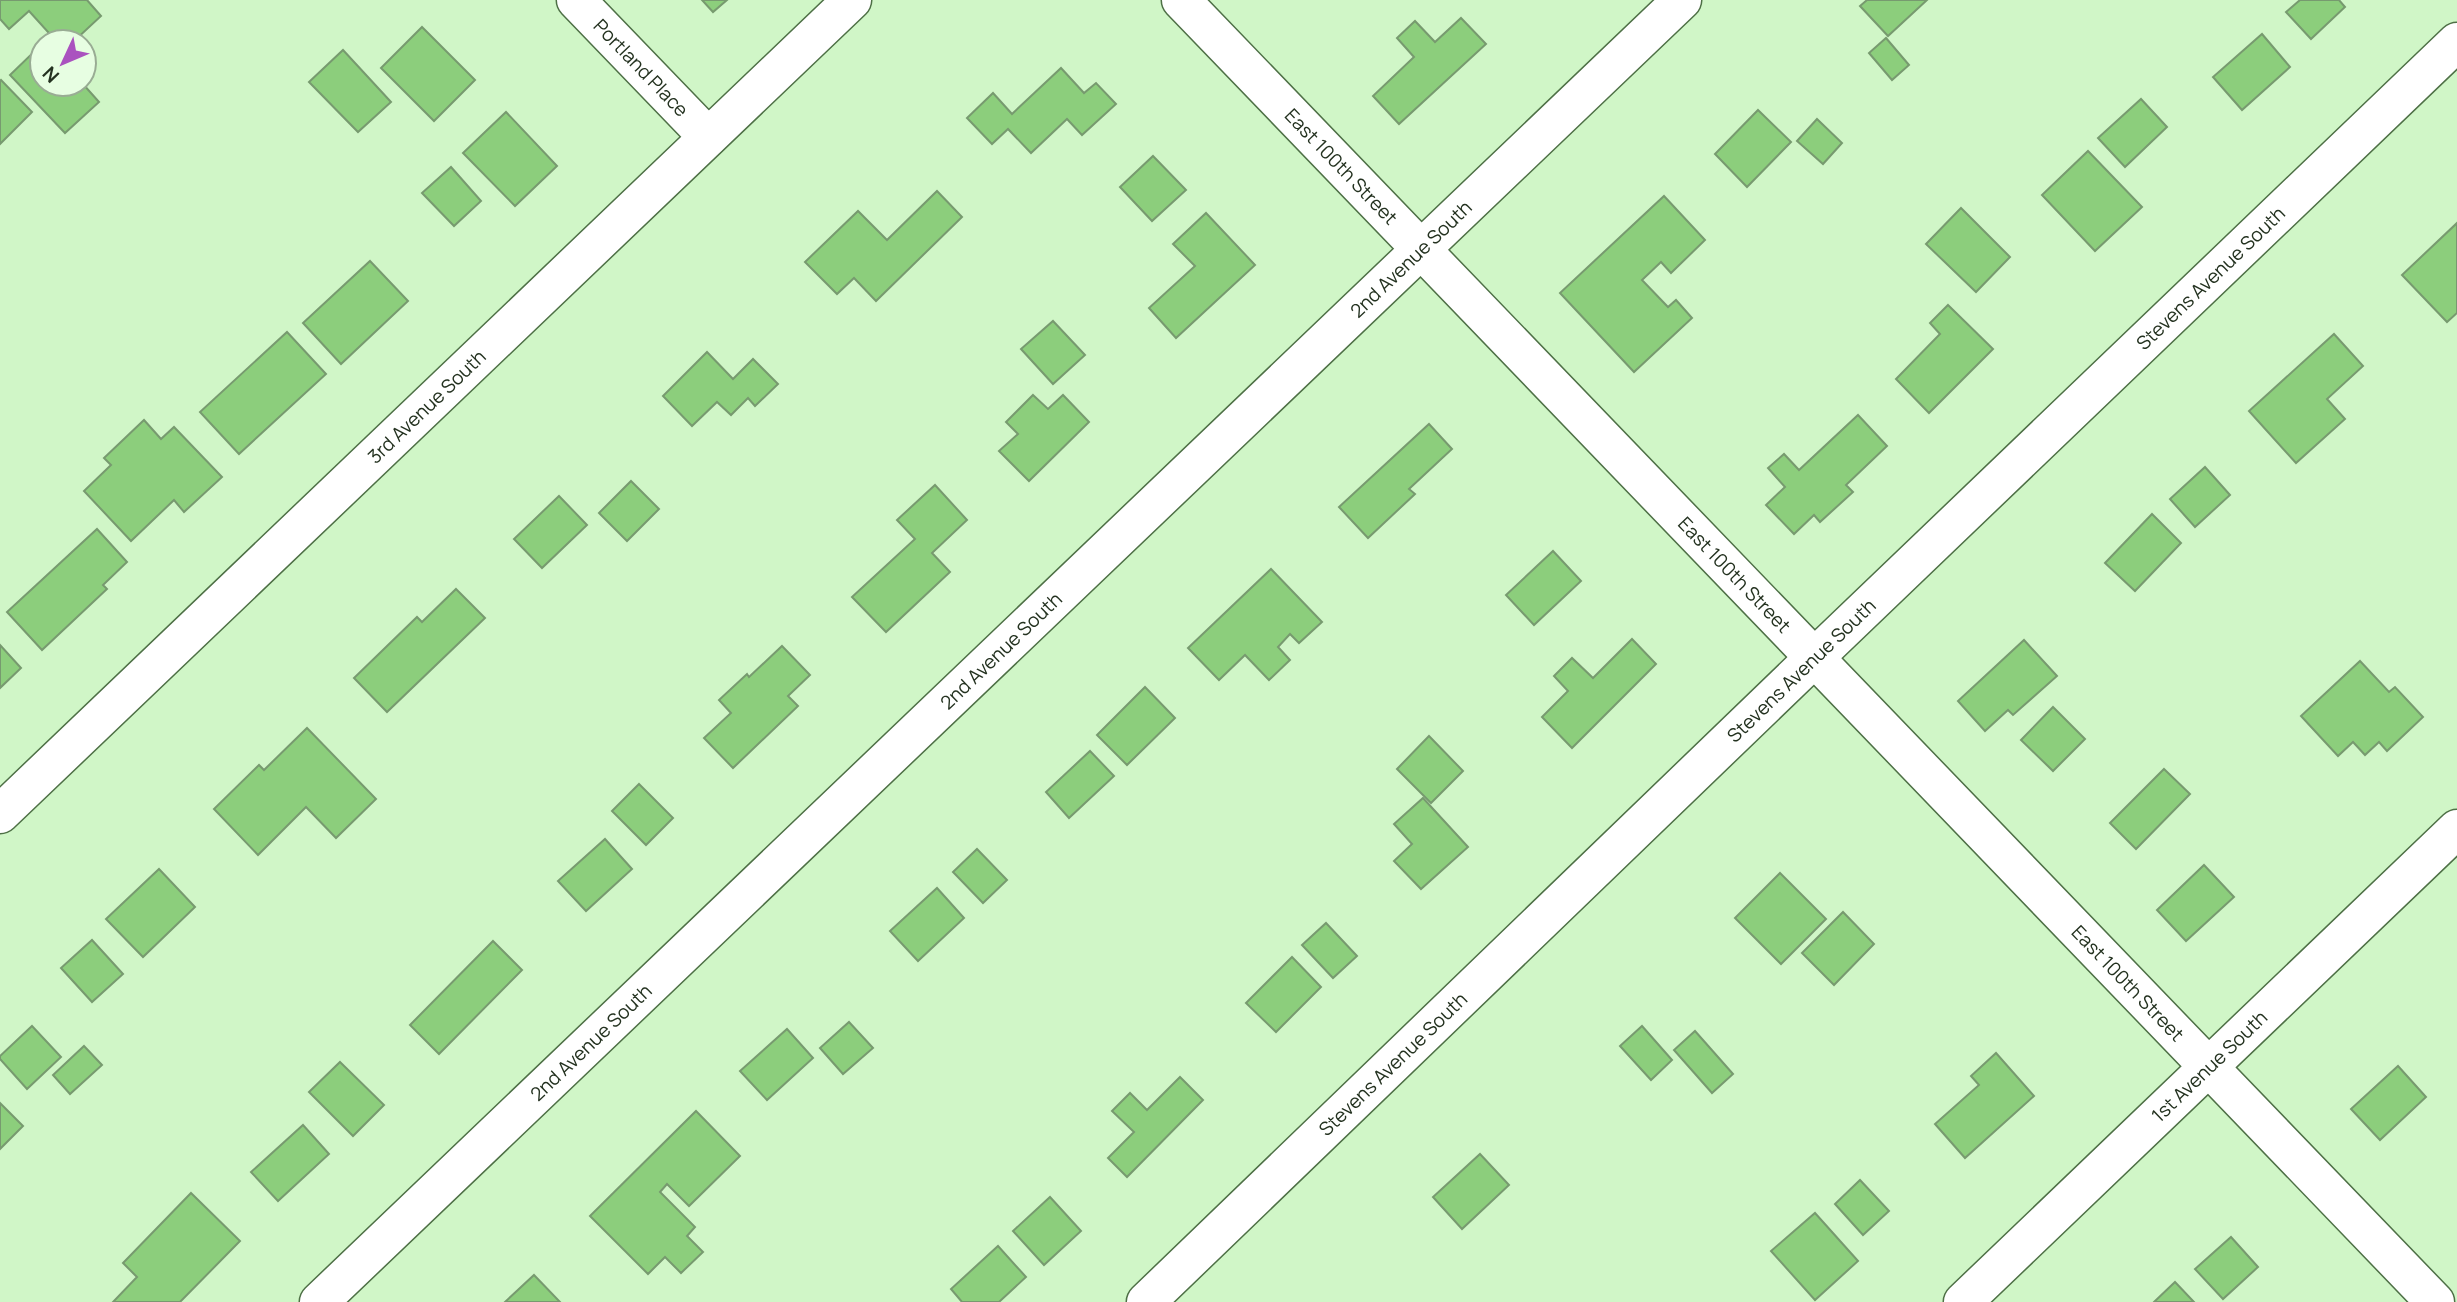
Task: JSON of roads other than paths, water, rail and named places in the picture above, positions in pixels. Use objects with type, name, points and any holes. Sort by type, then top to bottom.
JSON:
[{"type":"street","name":"Portland Place","points":[[576,0],[708,137]]},
{"type":"street","name":"3rd Avenue South","points":[[0,814],[852,0]]},
{"type":"street","name":"East 100th Street","points":[[1181,0],[2435,1302]]},
{"type":"street","name":"2nd Avenue South","points":[[319,1302],[1682,0]]},
{"type":"street","name":"Stevens Avenue South","points":[[1146,1302],[2457,42]]},
{"type":"street","name":"1st Avenue South","points":[[1963,1302],[2457,829]]}]
